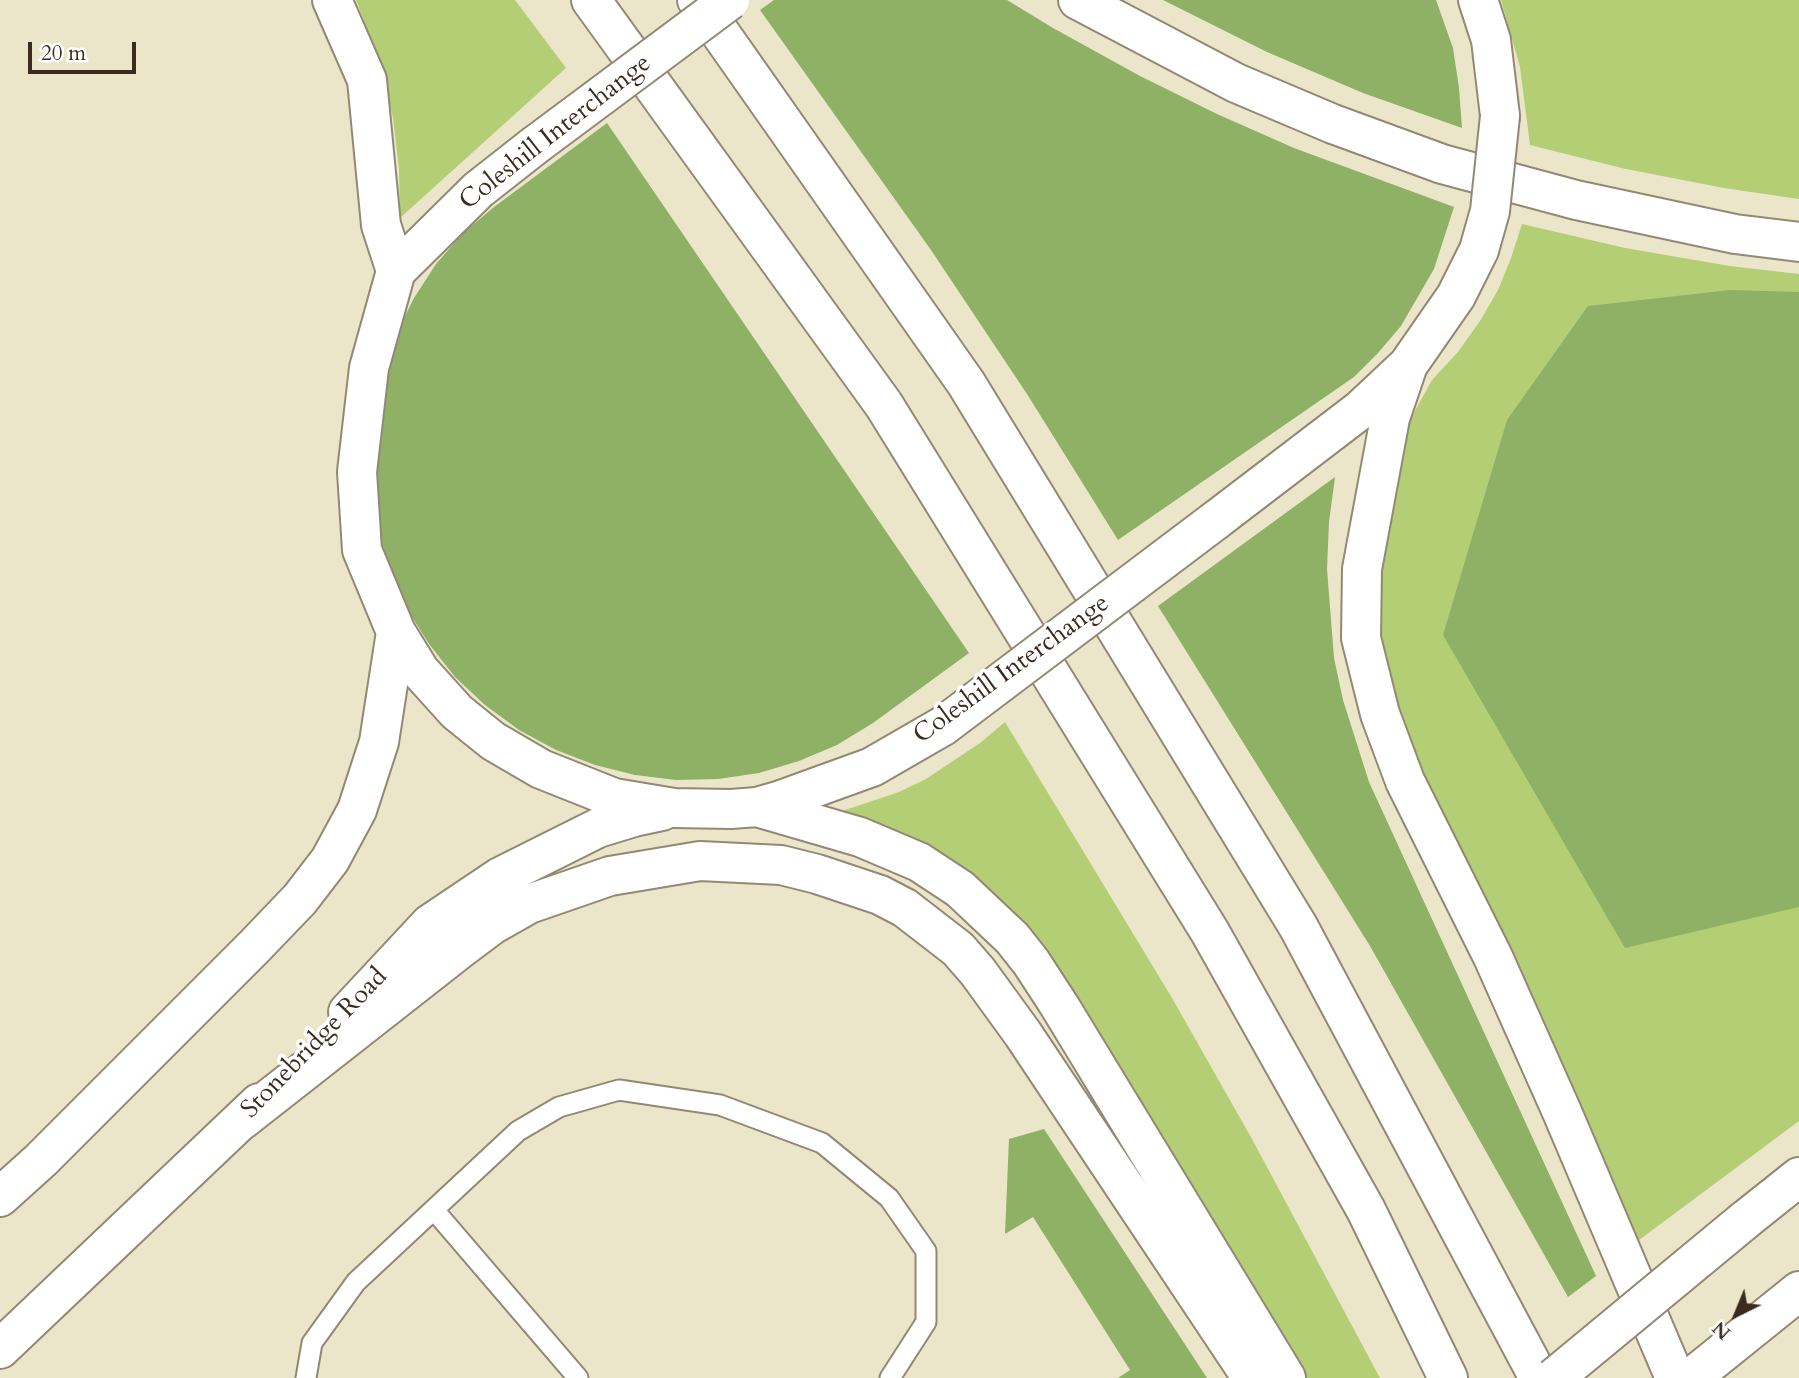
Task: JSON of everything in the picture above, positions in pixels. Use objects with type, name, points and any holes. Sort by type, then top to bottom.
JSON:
[{"type":"highway","points":[[332,0],[367,80],[381,225],[396,271]]},
{"type":"highway","points":[[591,0],[891,417],[1210,932],[1366,1210],[1448,1378]]},
{"type":"highway","points":[[696,0],[974,394],[1298,926],[1539,1378]]},
{"type":"highway","name":"Coleshill Interchange","points":[[730,0],[478,190],[396,271],[369,368],[357,472],[362,550],[396,632],[420,671],[457,712],[493,741],[541,769],[614,797],[674,808],[757,807],[872,767],[943,726],[1360,410],[1408,365],[1456,296],[1479,250],[1490,211],[1500,116],[1491,40],[1478,0]]},
{"type":"highway","points":[[1078,0],[1236,83],[1333,124],[1442,164],[1576,200],[1735,234],[1799,242]]},
{"type":"highway","points":[[1408,365],[1390,418],[1362,569],[1361,638],[1377,702],[1405,781],[1498,969],[1675,1378]]},
{"type":"highway","points":[[0,1198],[273,927],[300,899],[330,860],[357,810],[379,742],[396,632]]},
{"type":"highway","points":[[757,807],[860,837],[919,862],[960,889],[1012,938],[1059,1005],[1286,1378]]},
{"type":"highway","name":"Stonebridge Road","points":[[0,1349],[242,1120],[430,924],[500,877],[598,828],[674,808]]},
{"type":"highway","points":[[242,1120],[460,949],[492,925],[529,904],[610,876],[700,861],[781,866],[817,874],[880,895],[905,908],[958,949],[972,964],[1023,1034],[1252,1378]]},
{"type":"highway","points":[[1554,1378],[1799,1177]]},
{"type":"highway","points":[[1691,1378],[1793,1295]]},
{"type":"lane","points":[[306,1378],[312,1343],[356,1282],[518,1131],[559,1107],[619,1090],[720,1105],[822,1143],[889,1198],[926,1251],[926,1322],[890,1378]]},
{"type":"lane","points":[[434,1210],[578,1378]]},
{"type":"green space","points":[[356,0],[515,0],[566,68],[400,218],[399,168],[393,118],[382,68]]},
{"type":"green space","points":[[774,0],[1007,0],[1140,76],[1217,114],[1294,148],[1454,207],[1434,269],[1401,326],[1354,377],[1118,540],[1027,394],[931,250],[760,10]]},
{"type":"green space","points":[[1163,0],[1436,0],[1453,48],[1462,128],[1363,93],[1267,52]]},
{"type":"green space","points":[[1501,0],[1799,0],[1799,199],[1626,169],[1530,145],[1520,67]]},
{"type":"green space","points":[[607,123],[969,653],[873,723],[837,745],[799,761],[759,773],[718,779],[676,780],[635,775],[595,765],[556,750],[519,730],[485,705],[455,677],[429,644],[407,609],[391,572],[379,533],[370,453],[396,334],[414,298],[436,264],[463,233]]},
{"type":"green space","points":[[1522,224],[1625,248],[1730,266],[1799,274],[1799,1121],[1639,1240],[1400,736],[1373,625],[1394,458],[1411,418],[1432,380],[1458,352],[1498,290]]},
{"type":"green space","points":[[1730,290],[1799,292],[1799,907],[1625,948],[1443,635],[1507,420],[1588,306]]},
{"type":"green space","points":[[1335,477],[1327,569],[1334,658],[1343,700],[1369,782],[1596,1276],[1568,1297],[1370,946],[1158,606]]},
{"type":"green space","points":[[1005,722],[1172,998],[1252,1139],[1380,1378],[1306,1378],[1068,993],[839,812],[899,792],[926,779],[980,743]]},
{"type":"green space","points":[[1044,1129],[1207,1378],[1118,1378],[1130,1370],[1033,1217],[1005,1234],[1009,1139]]}]
